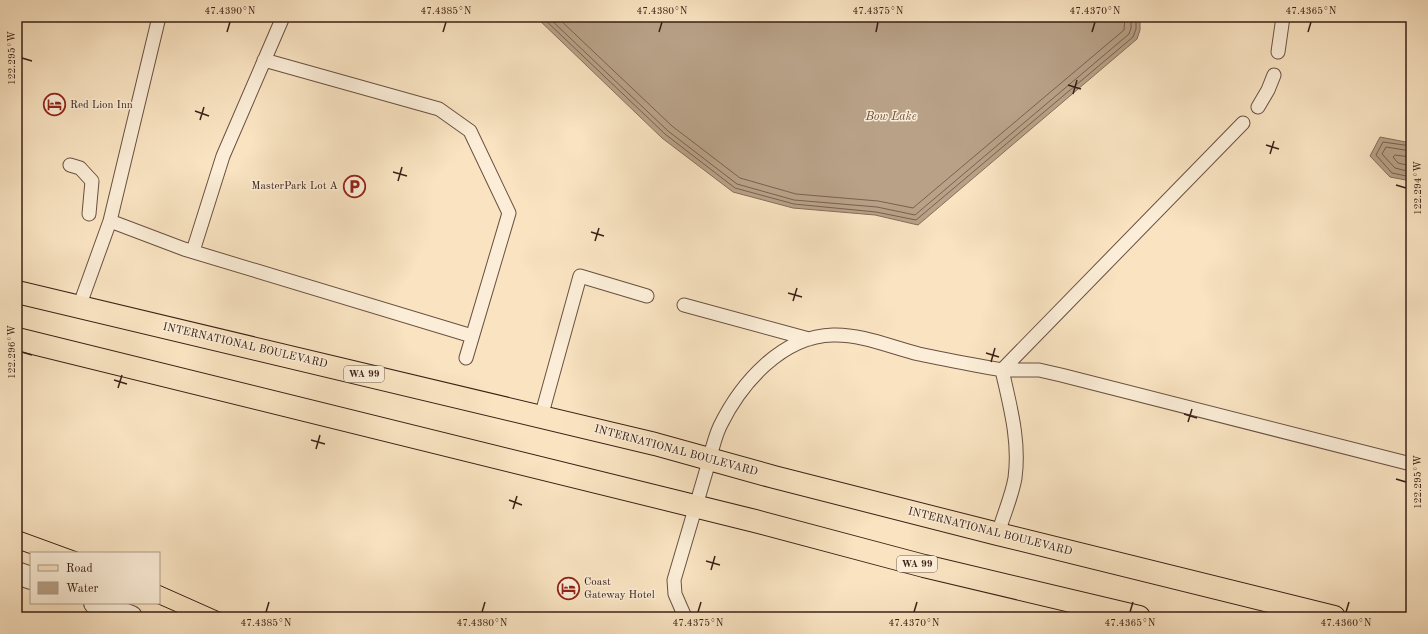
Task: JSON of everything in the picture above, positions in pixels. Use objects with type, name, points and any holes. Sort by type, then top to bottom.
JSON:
[{"type":"main road","name":"INTERNATIONAL BOULEVARD","points":[[17,292],[541,416],[998,534],[1334,617]]},
{"type":"main road","name":"WA 99","points":[[17,339],[696,507],[924,566],[1139,617]]},
{"type":"street","points":[[17,573],[30,578]]},
{"type":"street","points":[[98,604],[131,617]]},
{"type":"lane","points":[[79,306],[110,221],[160,17]]},
{"type":"lane","points":[[193,252],[223,156],[283,17]]},
{"type":"lane","points":[[1278,52],[1283,17]]},
{"type":"lane","points":[[264,60],[439,109],[470,131],[509,213],[466,358]]},
{"type":"lane","points":[[1258,106],[1268,90],[1274,74]]},
{"type":"lane","points":[[1002,370],[1243,123]]},
{"type":"lane","points":[[70,165],[80,168],[92,181],[90,214]]},
{"type":"lane","points":[[110,221],[193,252],[472,336]]},
{"type":"lane","points":[[541,416],[580,276],[647,296]]},
{"type":"lane","points":[[684,305],[809,338]]},
{"type":"lane","points":[[685,617],[675,594],[674,580],[720,426],[746,385],[775,358],[789,348],[809,338],[835,335],[862,339],[919,354],[1002,370],[1039,370],[1411,464]]},
{"type":"lane","points":[[998,534],[1015,480],[1016,438],[1002,370]]},
{"type":"water","name":"Bow Lake","points":[[536,17],[1140,17],[1140,30],[1137,39],[918,225],[875,215],[793,208],[733,192],[662,138]]},
{"type":"water","points":[[1380,137],[1411,143],[1411,181],[1390,177],[1370,156]]},
{"type":"tram line","points":[[17,530],[77,552]]},
{"type":"tram line","points":[[17,549],[30,554]]},
{"type":"tram line","points":[[160,585],[231,617]]},
{"type":"tram line","points":[[158,604],[188,617]]},
{"type":"place","name":"Red Lion Inn","points":[[54,105]]},
{"type":"place","name":"MasterPark Lot A","points":[[354,186]]},
{"type":"place","name":"Coast Gateway Hotel","points":[[568,588]]}]
